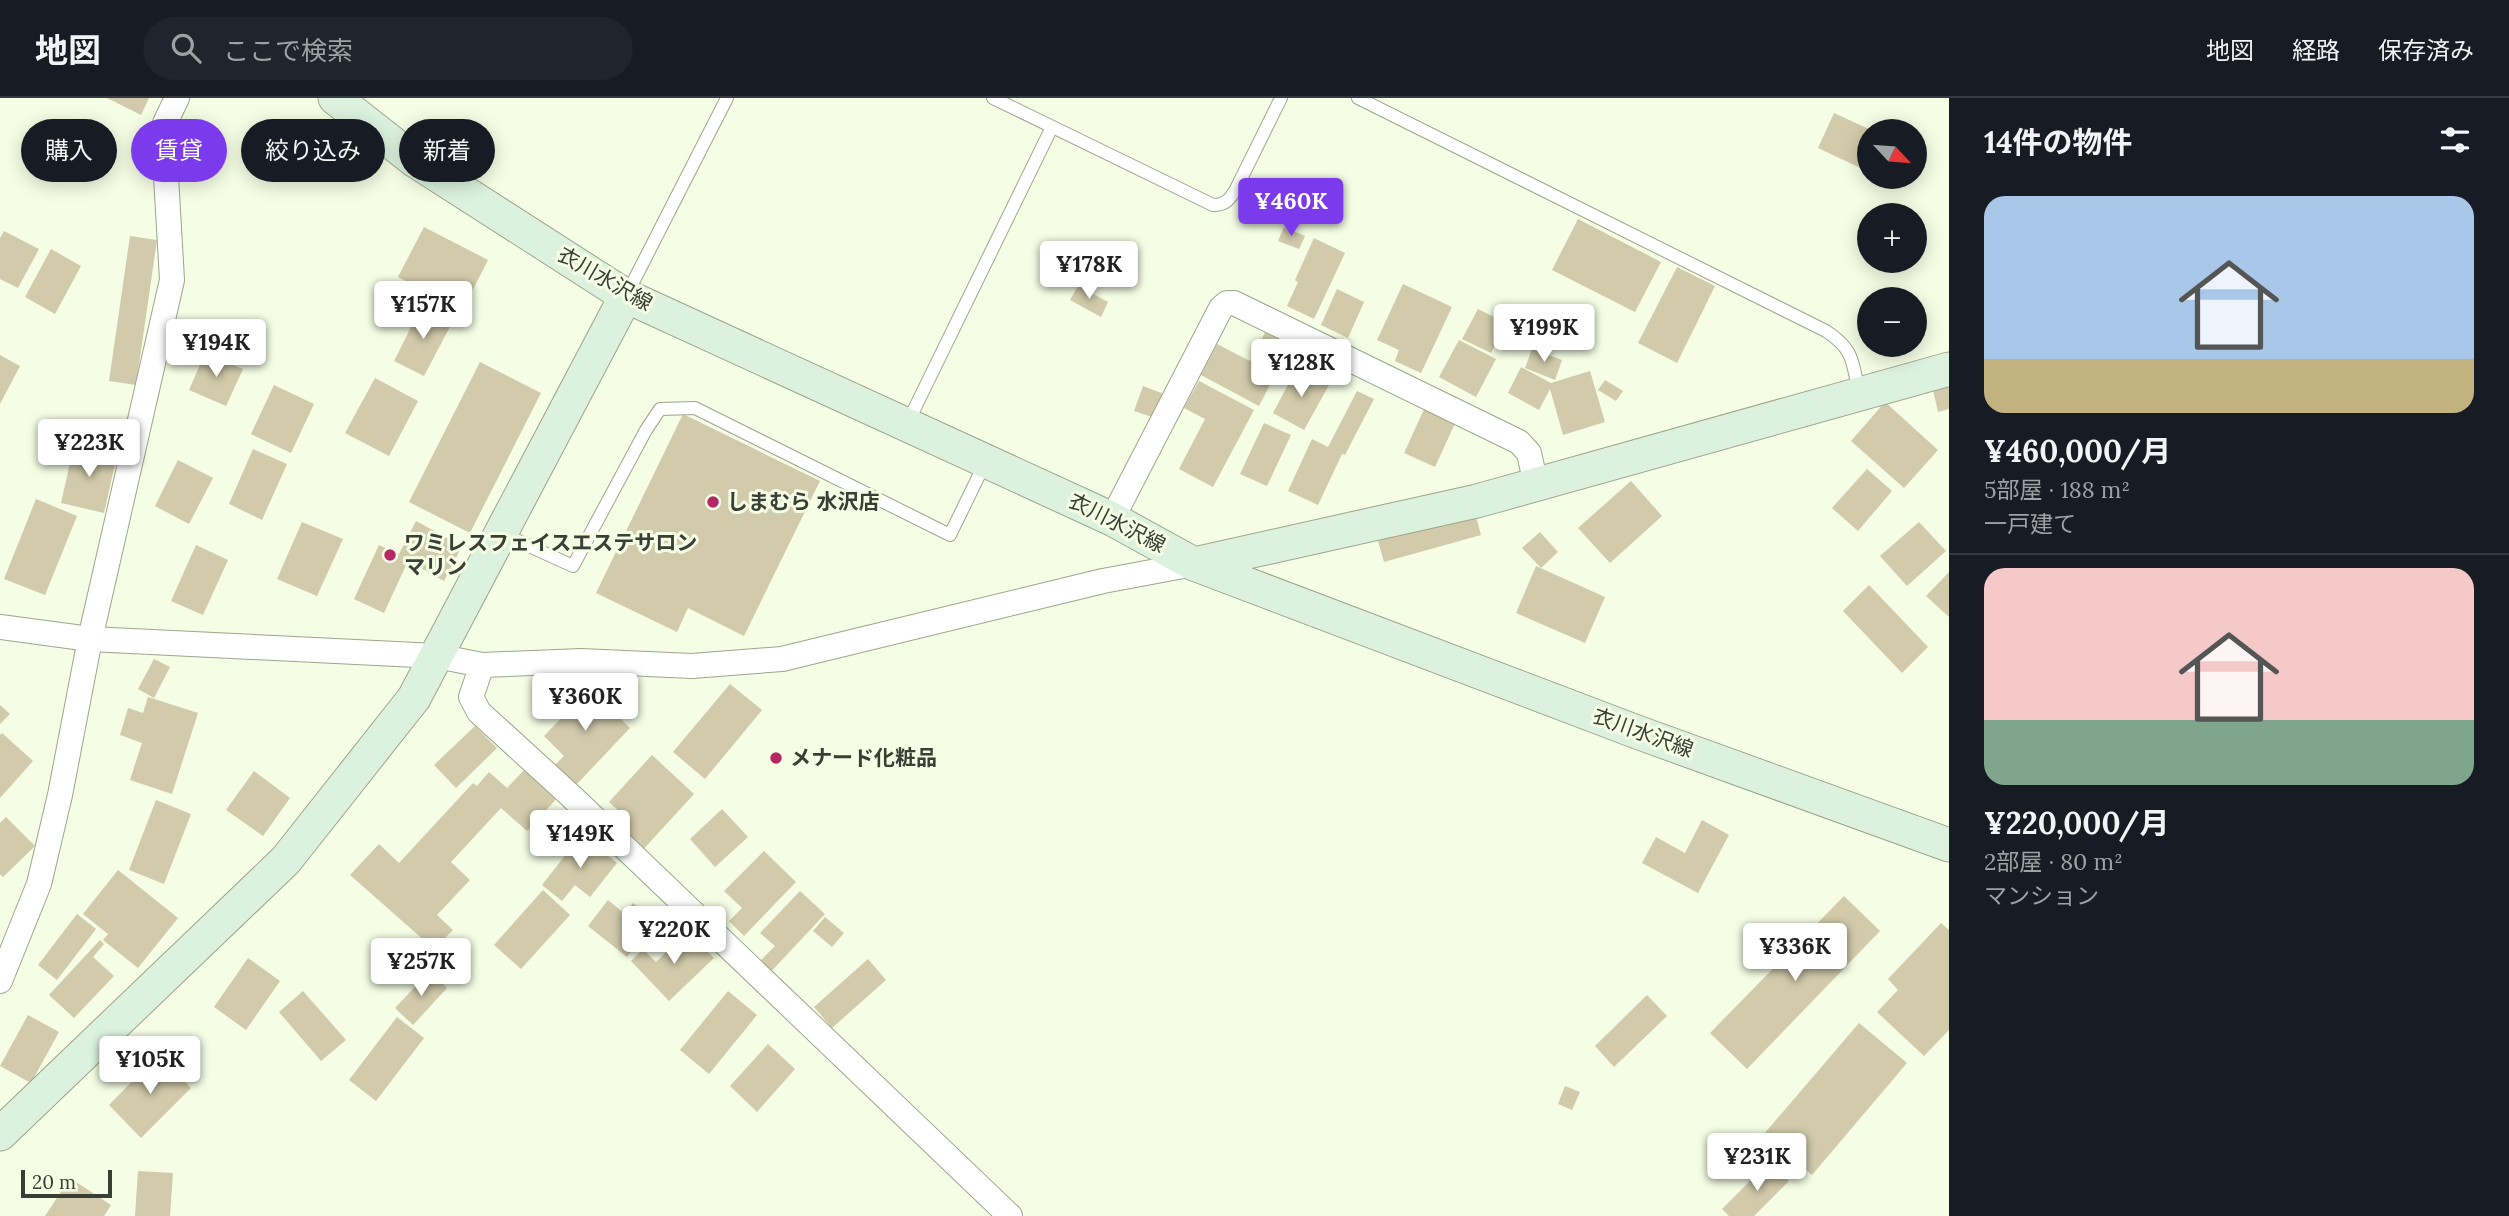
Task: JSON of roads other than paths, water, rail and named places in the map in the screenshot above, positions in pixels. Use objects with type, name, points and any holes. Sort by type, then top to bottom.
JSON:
[{"type":"street","points":[[0,981],[39,884],[60,795],[90,639],[172,280],[165,123],[177,98]]},
{"type":"street","name":"衣川水沢線","points":[[335,98],[415,160],[626,296],[1112,519],[1194,564],[1637,732],[1949,845]]},
{"type":"street","points":[[0,1134],[286,860],[414,698],[626,296]]},
{"type":"street","points":[[1112,519],[1221,309],[1227,303],[1234,303],[1519,442],[1529,453],[1536,485]]},
{"type":"street","points":[[0,627],[90,639],[437,656],[482,664],[581,661],[692,666],[782,659],[1102,581],[1194,564],[1477,501],[1949,369]]},
{"type":"street","points":[[482,664],[471,696],[478,712],[570,796],[1010,1216]]},
{"type":"lane","points":[[626,296],[727,98]]},
{"type":"lane","points":[[993,98],[1213,205],[1222,205],[1236,188],[1281,98]]},
{"type":"lane","points":[[1358,98],[1826,331],[1842,341],[1849,351],[1859,394]]},
{"type":"lane","points":[[906,424],[1052,127]]},
{"type":"lane","points":[[501,533],[573,566],[660,409],[695,408],[950,535],[986,461]]},
{"type":"place","name":"しまむら 水沢店","points":[[713,502]]},
{"type":"place","name":"ワミレスフェイスエステサロン マリン","points":[[390,555]]},
{"type":"place","name":"メナード化粧品","points":[[776,758]]}]
